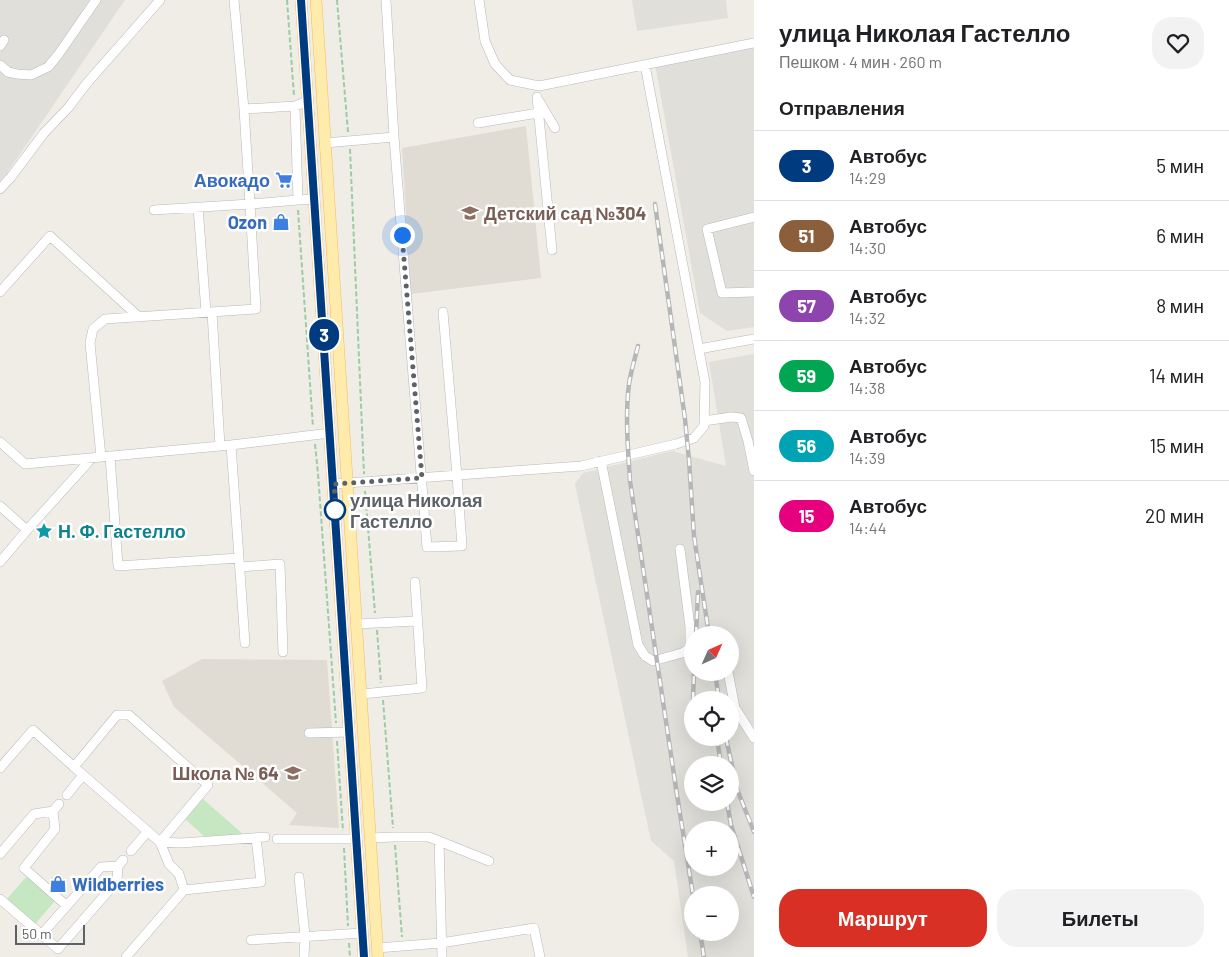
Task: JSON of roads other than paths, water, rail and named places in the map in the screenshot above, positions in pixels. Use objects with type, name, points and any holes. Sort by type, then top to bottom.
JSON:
[{"type":"main road","points":[[301,0],[364,957]]},
{"type":"main road","points":[[316,0],[378,953]]},
{"type":"street","points":[[0,65],[8,72],[31,75],[48,68],[96,0]]},
{"type":"street","points":[[0,189],[44,132],[68,108],[160,0]]},
{"type":"street","points":[[234,0],[244,108],[256,309],[105,319],[93,329],[90,343],[101,457],[118,566],[239,562],[280,564],[283,652]]},
{"type":"street","points":[[386,0],[394,137],[427,547],[462,546],[443,312]]},
{"type":"street","points":[[479,0],[485,41],[495,64],[510,80],[538,86],[754,44]]},
{"type":"street","points":[[334,484],[581,466],[676,444],[694,438],[704,426],[705,382],[645,65]]},
{"type":"street","points":[[529,84],[555,128]]},
{"type":"street","points":[[537,97],[552,250]]},
{"type":"street","points":[[244,108],[295,106],[308,102]]},
{"type":"street","points":[[295,106],[298,200]]},
{"type":"street","points":[[478,123],[538,113]]},
{"type":"street","points":[[325,143],[394,137]]},
{"type":"street","points":[[154,210],[315,200]]},
{"type":"street","points":[[198,207],[220,446]]},
{"type":"street","points":[[754,217],[707,228],[722,293],[754,292]]},
{"type":"street","points":[[0,292],[50,236],[139,317]]},
{"type":"street","points":[[699,349],[754,339]]},
{"type":"street","points":[[704,421],[731,417],[741,418],[754,471]]},
{"type":"street","points":[[0,442],[25,464],[231,445],[330,433]]},
{"type":"street","points":[[231,445],[246,643]]},
{"type":"street","points":[[0,562],[28,530],[101,457]]},
{"type":"street","points":[[601,461],[638,645],[645,656],[653,661],[684,652]]},
{"type":"street","points":[[0,506],[28,530]]},
{"type":"street","points":[[680,549],[690,626]]},
{"type":"street","points":[[362,694],[422,688],[415,582]]},
{"type":"street","points":[[357,624],[417,621]]},
{"type":"street","points":[[730,681],[735,708],[754,738]]},
{"type":"street","points":[[74,767],[117,715],[129,715],[208,785],[160,842]]},
{"type":"street","points":[[0,768],[33,730],[160,842],[169,864],[179,874],[184,890]]},
{"type":"street","points":[[309,733],[350,732]]},
{"type":"street","points":[[67,795],[83,775]]},
{"type":"street","points":[[0,854],[34,814],[56,808],[56,829],[24,868],[67,906]]},
{"type":"street","points":[[131,850],[148,831]]},
{"type":"street","points":[[371,838],[429,836],[489,861]]},
{"type":"street","points":[[126,957],[184,890],[261,882],[261,838],[181,843],[160,842]]},
{"type":"street","points":[[277,839],[357,839]]},
{"type":"street","points":[[439,841],[442,957]]},
{"type":"street","points":[[0,899],[58,949],[117,881],[120,863],[101,867],[42,934]]},
{"type":"street","points":[[299,877],[305,936],[304,957]]},
{"type":"street","points":[[378,953],[534,928],[540,957]]},
{"type":"street","points":[[250,940],[363,933]]},
{"type":"railway","points":[[655,204],[685,419],[694,536],[708,626]]},
{"type":"railway","points":[[638,346],[630,379],[627,408],[630,481],[692,886]]},
{"type":"railway","points":[[696,626],[698,592]]},
{"type":"railway","points":[[693,691],[694,681]]},
{"type":"railway","points":[[716,681],[718,691]]},
{"type":"railway","points":[[718,746],[720,756]]},
{"type":"railway","points":[[728,746],[737,789],[754,832]]},
{"type":"railway","points":[[729,811],[731,825],[754,897]]},
{"type":"railway","points":[[701,941],[704,957]]},
{"type":"place","name":"Авокадо","points":[[284,180]]},
{"type":"place","name":"Детский сад №304","points":[[470,213]]},
{"type":"place","name":"Ozon","points":[[281,222]]},
{"type":"place","name":"улица Николая Гастелло","points":[[335,510]]},
{"type":"place","name":"Н. Ф. Гастелло","points":[[44,531]]},
{"type":"place","name":"Школа № 64","points":[[293,773]]},
{"type":"place","name":"Wildberries","points":[[58,884]]}]
